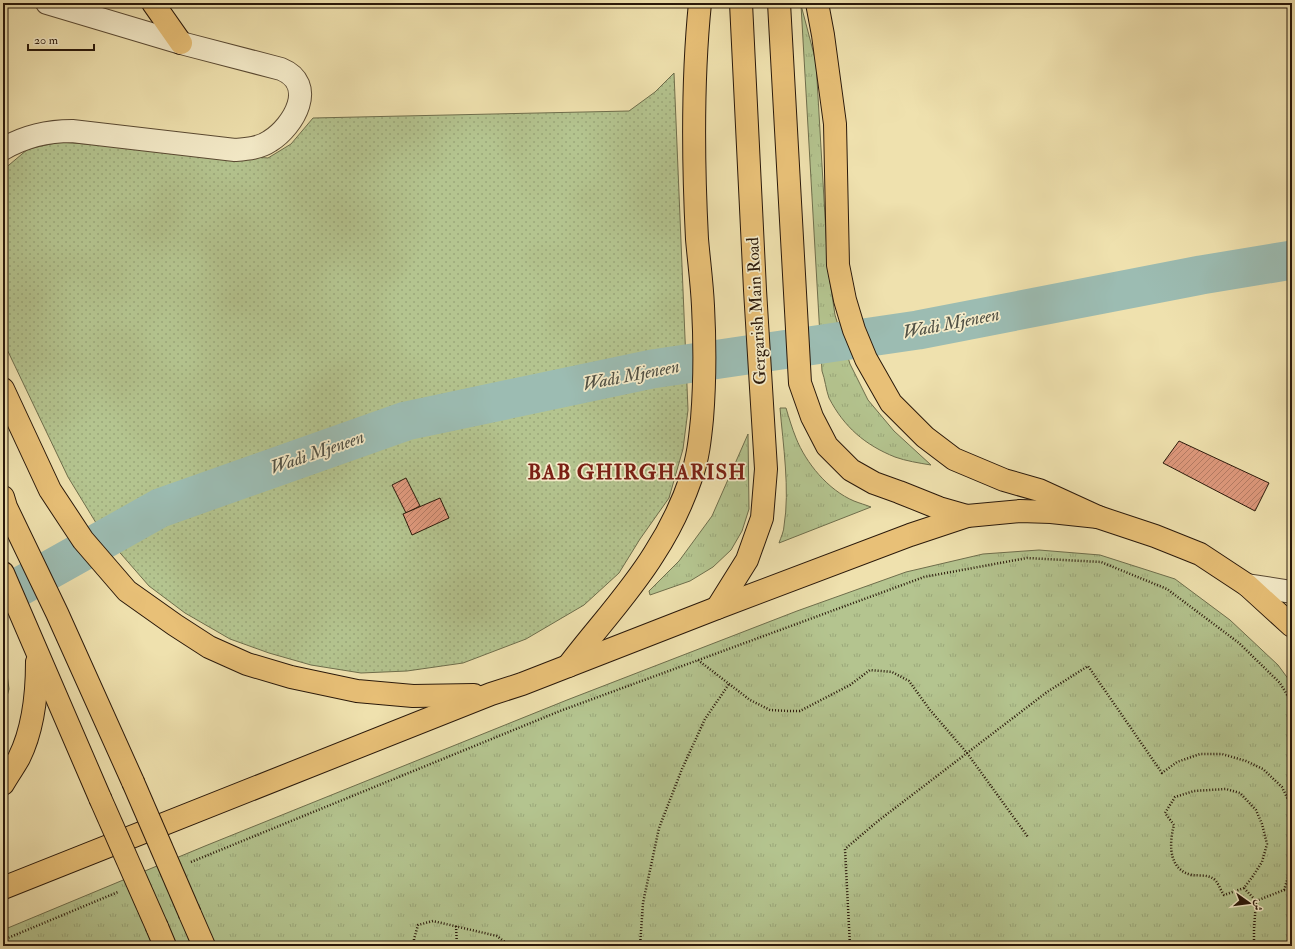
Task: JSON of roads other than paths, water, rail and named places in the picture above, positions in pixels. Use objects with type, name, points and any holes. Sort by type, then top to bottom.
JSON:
[{"type":"main road","points":[[153,3],[181,43]]},
{"type":"main road","points":[[567,667],[628,591],[654,555],[674,519],[692,477],[700,440],[704,398],[703,307],[698,240],[693,114],[696,37],[700,3]]},
{"type":"main road","name":"Gergarish Main Road","points":[[717,608],[747,560],[762,518],[766,469],[755,290],[741,3]]},
{"type":"main road","points":[[778,3],[800,383],[812,417],[827,446],[851,470],[874,483],[939,508],[968,516]]},
{"type":"main road","points":[[817,3],[823,35],[835,124],[838,265],[844,300],[866,359],[891,403],[925,438],[954,459],[1004,480],[1039,490],[1098,517],[1155,536],[1200,554],[1247,585],[1292,626]]},
{"type":"main road","points":[[3,390],[50,490],[83,540],[127,590],[175,625],[209,647],[247,664],[291,678],[357,691],[413,696],[491,694]]},
{"type":"main road","points":[[5,502],[133,782],[204,946]]},
{"type":"main road","points":[[3,888],[491,694],[567,667],[910,535],[968,516],[1020,511],[1051,512],[1098,517]]},
{"type":"main road","points":[[3,573],[161,936]]},
{"type":"main road","points":[[3,784],[19,757],[31,723],[37,688],[37,653]]},
{"type":"street","points":[[3,150],[27,137],[57,131],[72,131],[234,150],[247,149],[269,142],[278,135],[292,118],[300,99],[298,83],[288,72],[281,69],[181,43],[53,4]]},
{"type":"street","points":[[1247,585],[1292,592]]},
{"type":"waterway","name":"Wadi Mjeneen","points":[[3,596],[160,508],[406,421],[652,369],[918,330],[1201,275],[1292,260]]},
{"type":"district","name":"BAB GHIRGHARISH","points":[[637,472]]}]
